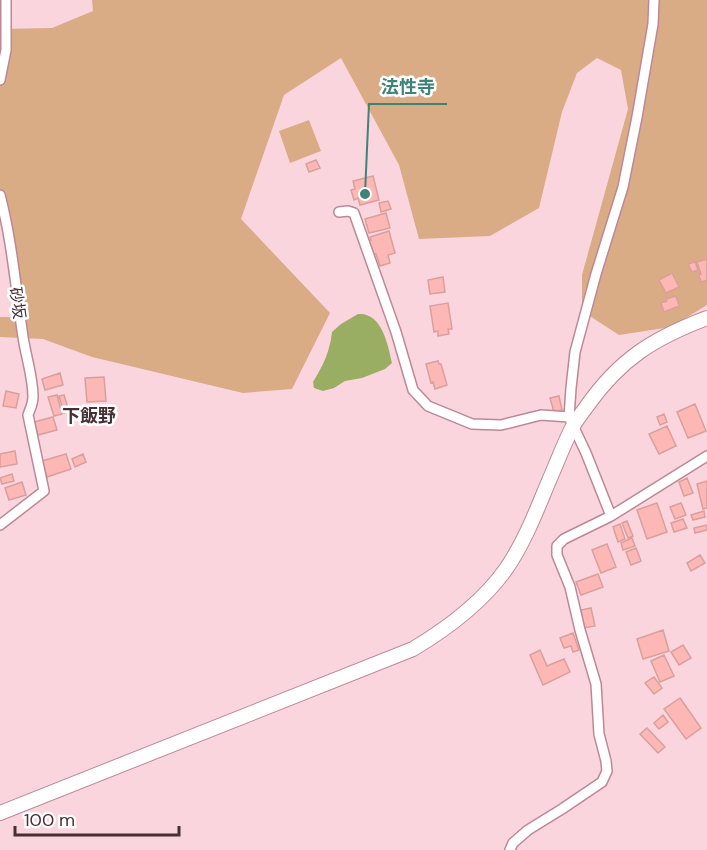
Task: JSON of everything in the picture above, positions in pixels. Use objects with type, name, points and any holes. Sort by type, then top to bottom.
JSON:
[{"type":"street","points":[[0,80],[6,50],[6,0]]},
{"type":"street","points":[[0,813],[413,649],[436,636],[460,618],[506,569],[533,519],[571,422],[575,352],[623,187],[638,117],[654,0]]},
{"type":"street","name":"砂坂","points":[[0,195],[8,225],[31,375],[33,397],[28,415],[44,491],[0,525]]},
{"type":"street","points":[[339,212],[354,213],[396,332],[413,390],[428,406],[472,424],[501,425],[541,415],[571,422]]},
{"type":"street","points":[[571,422],[631,357],[658,339],[707,318]]},
{"type":"street","points":[[571,422],[611,516]]},
{"type":"street","points":[[510,850],[513,843],[528,830],[602,782],[607,771],[599,734],[596,684],[579,630],[570,587],[557,555],[556,546],[564,539],[611,516],[707,456]]},
{"type":"shaded area","points":[[92,0],[707,0],[707,305],[671,327],[619,335],[582,311],[582,275],[628,109],[621,70],[597,58],[577,73],[562,112],[539,208],[490,236],[419,239],[399,165],[341,58],[284,95],[241,219],[330,313],[292,389],[243,393],[92,357],[43,339],[0,337],[0,317],[11,317],[25,309],[7,201],[0,202],[0,29],[52,28],[93,11]]},
{"type":"shaded area","points":[[309,120],[321,151],[290,163],[279,131]]},
{"type":"shaded area","points":[[358,314],[373,318],[378,324],[386,339],[392,363],[385,369],[362,378],[345,381],[334,388],[323,391],[314,388],[313,382],[330,346],[332,332]]},
{"type":"building","points":[[316,160],[320,168],[309,172],[306,164]]},
{"type":"building","points":[[373,176],[379,200],[360,205],[358,198],[354,200],[351,190],[355,189],[353,181]]},
{"type":"building","points":[[388,201],[391,209],[381,212],[379,203]]},
{"type":"building","points":[[386,213],[390,228],[369,233],[365,219]]},
{"type":"building","points":[[389,231],[395,253],[388,255],[390,263],[380,266],[368,241],[371,240],[370,237]]},
{"type":"building","points":[[707,259],[707,280],[701,282],[697,262]]},
{"type":"building","points":[[695,262],[698,270],[692,272],[688,264]]},
{"type":"building","points":[[672,273],[679,287],[666,293],[659,280]]},
{"type":"building","points":[[443,277],[445,292],[430,294],[428,280]]},
{"type":"building","points":[[676,296],[679,306],[664,312],[661,303]]},
{"type":"building","points":[[448,303],[452,329],[448,329],[449,334],[438,336],[438,331],[434,332],[430,306]]},
{"type":"building","points":[[438,361],[447,385],[435,389],[426,364]]},
{"type":"building","points":[[60,373],[63,385],[45,390],[42,379]]},
{"type":"building","points":[[104,377],[106,401],[87,402],[85,378]]},
{"type":"building","points":[[6,391],[19,394],[16,408],[3,406]]},
{"type":"building","points":[[57,395],[62,414],[54,416],[48,397]]},
{"type":"building","points":[[64,395],[69,411],[64,413],[59,396]]},
{"type":"building","points":[[559,396],[562,410],[554,412],[550,398]]},
{"type":"building","points":[[695,404],[706,431],[688,438],[677,412]]},
{"type":"building","points":[[664,414],[667,422],[660,425],[657,417]]},
{"type":"building","points":[[53,417],[57,430],[38,435],[34,422]]},
{"type":"building","points":[[667,426],[676,446],[659,454],[649,434]]},
{"type":"building","points":[[15,451],[17,464],[0,467],[0,454]]},
{"type":"building","points":[[66,454],[71,469],[47,477],[42,461]]},
{"type":"building","points":[[83,454],[86,462],[75,467],[72,459]]},
{"type":"building","points":[[12,474],[14,481],[2,484],[0,478]]},
{"type":"building","points":[[687,478],[693,493],[684,496],[679,482]]},
{"type":"building","points":[[707,481],[707,508],[703,509],[697,484]]},
{"type":"building","points":[[22,482],[26,495],[9,500],[5,488]]},
{"type":"building","points":[[657,503],[667,532],[647,539],[637,510]]},
{"type":"building","points":[[681,503],[686,515],[675,519],[670,507]]},
{"type":"building","points":[[704,511],[705,517],[693,520],[691,515]]},
{"type":"building","points":[[683,519],[687,528],[674,532],[671,523]]},
{"type":"building","points":[[627,521],[633,536],[628,538],[622,523]]},
{"type":"building","points":[[620,524],[625,539],[618,542],[613,527]]},
{"type":"building","points":[[707,525],[707,530],[695,533],[694,528]]},
{"type":"building","points":[[632,538],[635,546],[623,550],[621,543]]},
{"type":"building","points":[[607,544],[616,567],[601,573],[592,550]]},
{"type":"building","points":[[636,548],[641,561],[631,565],[626,552]]},
{"type":"building","points":[[700,555],[705,563],[691,571],[687,563]]},
{"type":"building","points":[[598,574],[603,587],[581,595],[576,582]]},
{"type":"building","points":[[591,608],[595,626],[584,628],[581,610]]},
{"type":"building","points":[[663,630],[669,651],[643,659],[637,639]]},
{"type":"building","points":[[573,633],[579,650],[573,652],[571,646],[564,648],[560,638]]},
{"type":"building","points":[[683,645],[691,658],[679,665],[671,652]]},
{"type":"building","points":[[540,650],[547,666],[564,659],[570,672],[543,685],[530,655]]},
{"type":"building","points":[[664,655],[674,676],[660,682],[651,661]]},
{"type":"building","points":[[654,677],[662,688],[654,694],[645,683]]},
{"type":"building","points":[[680,698],[701,728],[686,739],[664,709]]},
{"type":"building","points":[[663,715],[668,722],[659,729],[654,723]]},
{"type":"building","points":[[647,728],[665,747],[658,753],[640,734]]},
{"type":"place","name":"法性寺","points":[[365,194]]},
{"type":"district","name":"下飯野","points":[[89,416]]}]
